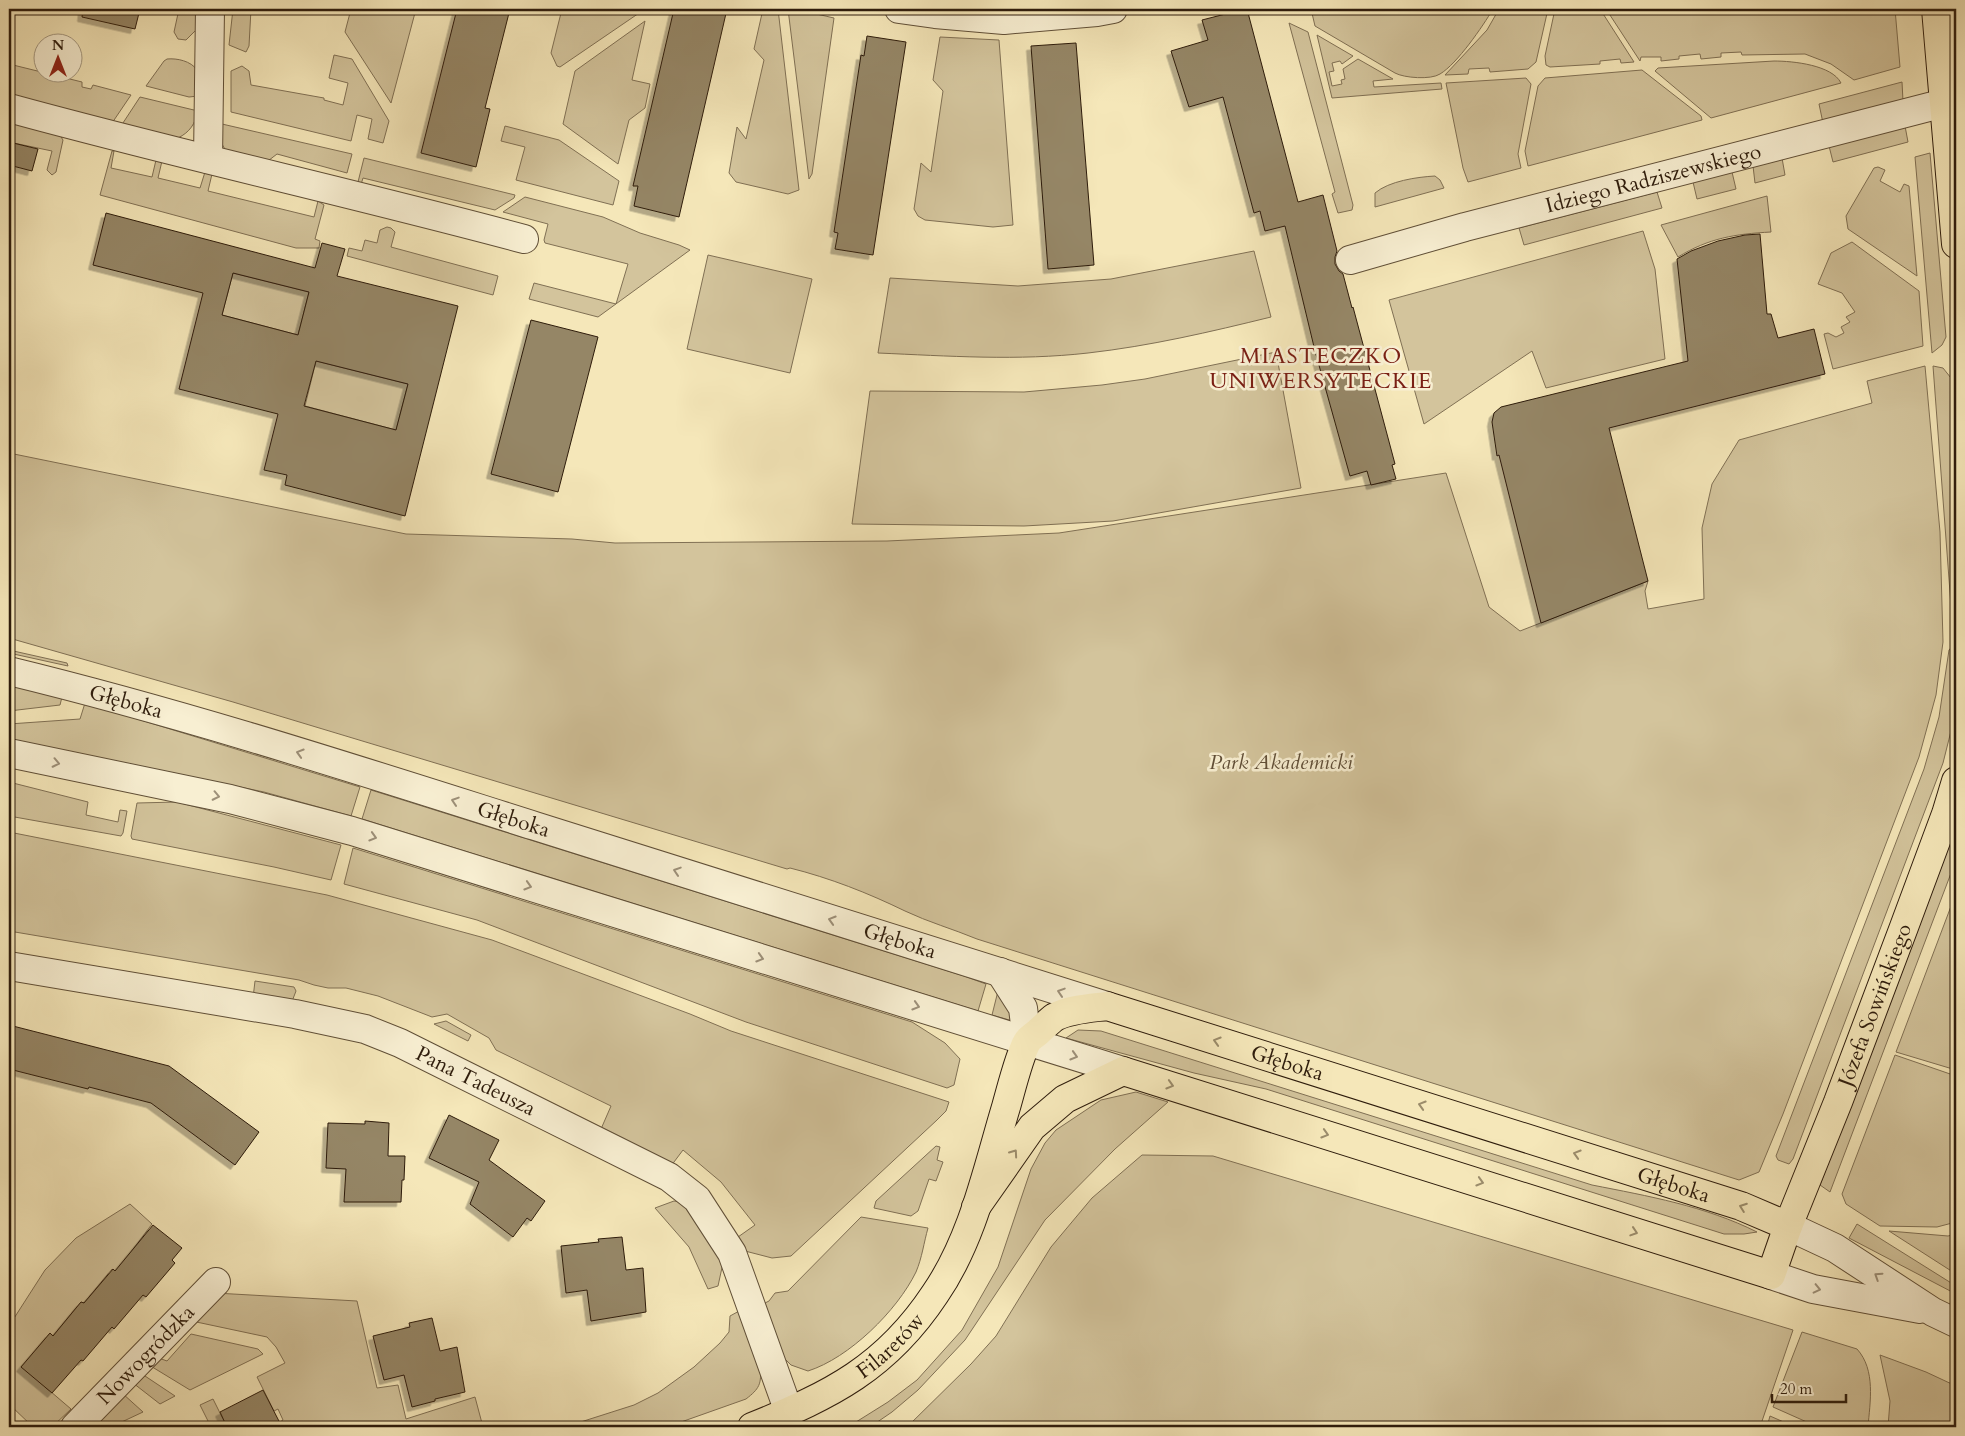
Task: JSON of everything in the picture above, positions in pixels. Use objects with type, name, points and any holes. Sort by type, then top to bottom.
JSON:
[{"type":"main road","points":[[1936,9],[1950,101],[1956,244]]},
{"type":"main road","name":"Józefa Sowińskiego","points":[[1788,1226],[1838,1102],[1894,954],[1946,814],[1956,781]]},
{"type":"main road","points":[[1027,1041],[1056,1017],[1080,1010],[1107,1006]]},
{"type":"main road","name":"Głęboka","points":[[1107,1006],[1741,1206],[1788,1226]]},
{"type":"main road","name":"Filaretów","points":[[752,1427],[789,1412],[842,1386],[871,1366],[902,1336],[937,1293],[963,1243],[976,1207],[1027,1041]]},
{"type":"main road","name":"Filaretów","points":[[976,1207],[1032,1127],[1065,1099],[1123,1071]]},
{"type":"main road","name":"Głęboka","points":[[1123,1071],[1770,1275]]},
{"type":"main road","points":[[1770,1275],[1788,1226]]},
{"type":"street","points":[[208,159],[210,9]]},
{"type":"street","points":[[899,9],[1004,20],[1113,9]]},
{"type":"street","name":"Idziego Radziszewskiego","points":[[1350,260],[1465,227],[1950,101]]},
{"type":"street","points":[[9,108],[110,136],[524,238]]},
{"type":"street","name":"Głęboka","points":[[9,671],[76,687],[369,773],[1107,1006]]},
{"type":"street","name":"Głęboka","points":[[9,754],[230,799],[352,831],[1123,1071]]},
{"type":"street","name":"Pana Tadeusza","points":[[9,966],[295,1014],[365,1029],[400,1042],[669,1178],[697,1199],[732,1253],[789,1412]]},
{"type":"street","name":"Filaretów","points":[[1000,972],[1023,1008],[1027,1041]]},
{"type":"street","name":"Głęboka","points":[[1788,1226],[1834,1248],[1945,1318]]},
{"type":"street","name":"Głęboka","points":[[1770,1275],[1813,1288],[1945,1318]]},
{"type":"street","name":"Nowogródzka","points":[[75,1427],[216,1282]]},
{"type":"green space","points":[[179,9],[198,9],[196,30],[186,40],[178,39],[174,32]]},
{"type":"green space","points":[[233,9],[251,9],[249,46],[246,52],[229,45]]},
{"type":"green space","points":[[351,9],[416,9],[391,103],[345,32]]},
{"type":"green space","points":[[562,9],[645,9],[560,67],[557,66],[551,53]]},
{"type":"green space","points":[[763,9],[778,9],[799,190],[788,194],[736,182],[729,173],[737,127],[746,139],[764,60],[754,49]]},
{"type":"green space","points":[[788,9],[834,18],[812,174],[809,179]]},
{"type":"green space","points":[[1311,9],[1493,9],[1462,54],[1447,69],[1436,76],[1418,78],[1395,73],[1315,26]]},
{"type":"green space","points":[[1499,9],[1548,9],[1536,62],[1528,69],[1490,72],[1489,68],[1469,69],[1468,74],[1445,75],[1487,30]]},
{"type":"green space","points":[[1555,9],[1600,9],[1634,62],[1621,63],[1620,59],[1600,61],[1600,64],[1550,67],[1546,65],[1545,56]]},
{"type":"green space","points":[[1606,9],[1895,9],[1900,67],[1854,80],[1831,64],[1805,54],[1742,55],[1741,52],[1721,53],[1721,57],[1701,59],[1700,54],[1679,56],[1679,59],[1661,61],[1661,57],[1641,57],[1640,61]]},
{"type":"green space","points":[[645,21],[632,80],[650,84],[645,108],[629,120],[618,164],[563,124],[575,71]]},
{"type":"green space","points":[[1289,23],[1308,32],[1353,205],[1352,210],[1338,213],[1332,194],[1335,192]]},
{"type":"green space","points":[[1317,35],[1353,56],[1342,64],[1340,61],[1332,63],[1334,71],[1329,72],[1332,86],[1342,84],[1341,80],[1345,79],[1343,69],[1358,59],[1393,79],[1373,81],[1374,87],[1441,83],[1442,89],[1332,98]]},
{"type":"green space","points":[[940,37],[999,40],[1013,225],[993,227],[925,220],[918,216],[914,209],[921,163],[931,172],[943,91],[933,80]]},
{"type":"green space","points":[[334,55],[352,59],[389,121],[383,143],[368,139],[372,119],[357,115],[351,141],[231,112],[231,71],[242,66],[249,71],[251,85],[324,98],[324,100],[343,105],[348,83],[329,78]]},
{"type":"green space","points":[[167,59],[183,61],[191,64],[197,70],[198,96],[189,97],[146,86]]},
{"type":"green space","points":[[1774,61],[1801,63],[1821,68],[1836,77],[1841,83],[1711,118],[1655,71],[1658,68]]},
{"type":"green space","points":[[9,64],[32,70],[32,82],[82,82],[82,87],[91,89],[93,85],[131,95],[110,126],[9,101]]},
{"type":"green space","points":[[1642,70],[1701,116],[1702,120],[1528,166],[1525,151],[1538,86],[1545,78]]},
{"type":"green space","points":[[1526,78],[1531,84],[1518,154],[1521,168],[1468,182],[1463,168],[1446,83]]},
{"type":"green space","points":[[1902,82],[1903,101],[1823,123],[1819,104]]},
{"type":"green space","points":[[140,97],[198,111],[189,130],[178,138],[119,129]]},
{"type":"green space","points":[[9,117],[56,129],[63,140],[56,172],[52,175],[47,170],[52,151],[9,142]]},
{"type":"green space","points":[[222,124],[352,154],[347,173],[277,154],[264,164],[227,153],[222,144]]},
{"type":"green space","points":[[505,126],[559,140],[619,181],[613,205],[516,180],[525,147],[501,141]]},
{"type":"green space","points":[[1905,126],[1908,142],[1833,162],[1829,146]]},
{"type":"green space","points":[[112,151],[114,151],[111,168],[152,177],[156,160],[162,161],[158,178],[200,188],[205,172],[212,174],[208,191],[314,217],[318,201],[324,205],[315,239],[320,241],[319,248],[296,248],[100,195]]},
{"type":"green space","points":[[1930,153],[1946,337],[1942,345],[1932,353],[1915,157]]},
{"type":"green space","points":[[364,158],[515,195],[514,198],[495,210],[363,178],[358,194],[355,194]]},
{"type":"green space","points":[[1782,158],[1785,175],[1755,183],[1753,166]]},
{"type":"green space","points":[[1878,167],[1885,170],[1880,181],[1900,192],[1904,184],[1909,186],[1917,276],[1848,229],[1846,216],[1874,168]]},
{"type":"green space","points":[[1732,172],[1736,189],[1697,199],[1693,182]]},
{"type":"green space","points":[[1435,176],[1440,180],[1444,188],[1375,207],[1375,193],[1388,185],[1404,180]]},
{"type":"green space","points":[[1657,192],[1662,208],[1524,245],[1519,228]]},
{"type":"green space","points":[[1767,196],[1771,232],[1723,238],[1701,245],[1678,257],[1661,225]]},
{"type":"green space","points":[[525,197],[603,217],[640,233],[690,250],[616,304],[628,264],[545,243],[548,224],[503,212]]},
{"type":"green space","points":[[387,227],[395,232],[391,247],[498,276],[493,295],[347,256],[349,248],[362,251],[365,240],[377,243],[380,230]]},
{"type":"green space","points":[[1643,231],[1655,269],[1665,359],[1546,388],[1532,351],[1424,424],[1389,300]]},
{"type":"green space","points":[[1852,242],[1919,291],[1923,346],[1833,369],[1824,334],[1828,333],[1836,337],[1844,333],[1841,327],[1850,322],[1846,317],[1855,312],[1842,293],[1818,284],[1831,253]]},
{"type":"green space","points":[[1254,251],[1271,317],[1203,333],[1088,353],[1036,357],[983,357],[878,353],[890,278],[1018,286],[1111,279]]},
{"type":"green space","points":[[708,255],[812,279],[790,373],[687,349]]},
{"type":"green space","points":[[233,273],[309,292],[298,335],[222,315]]},
{"type":"green space","points":[[534,283],[616,304],[598,317],[529,299]]},
{"type":"green space","points":[[1276,352],[1301,488],[1113,521],[1024,526],[852,524],[870,391],[1024,392],[1102,385],[1145,379]]},
{"type":"green space","points":[[316,361],[408,384],[396,430],[305,406]]},
{"type":"green space","name":"Park Akademicki","points":[[1925,366],[1940,532],[1943,642],[1936,695],[1919,757],[1783,1114],[1759,1172],[1739,1180],[977,939],[923,919],[863,892],[820,876],[790,868],[787,869],[233,702],[9,638],[9,453],[406,534],[572,539],[615,543],[887,541],[1059,533],[1446,473],[1489,607],[1520,631],[1648,581],[1645,591],[1648,609],[1704,599],[1702,528],[1712,484],[1739,440],[1872,403],[1867,381]]},
{"type":"green space","points":[[1933,366],[1943,368],[1951,378],[1956,450],[1956,623],[1952,619]]},
{"type":"green space","points":[[1956,642],[1956,711],[1943,763],[1793,1159],[1789,1164],[1778,1160],[1776,1156],[1924,769],[1939,717],[1949,650]]},
{"type":"green space","points":[[9,650],[67,663],[68,666],[9,653]]},
{"type":"green space","points":[[9,685],[62,697],[60,705],[9,711]]},
{"type":"green space","points":[[85,703],[360,787],[351,816],[264,792],[9,739],[9,724],[80,719]]},
{"type":"green space","points":[[9,782],[88,802],[86,815],[118,822],[120,810],[127,811],[123,833],[121,836],[9,816]]},
{"type":"green space","points":[[371,790],[986,984],[978,1011],[362,819]]},
{"type":"green space","points":[[177,802],[341,845],[331,880],[132,839],[137,803]]},
{"type":"green space","points":[[1956,824],[1956,860],[1830,1192],[1820,1185]]},
{"type":"green space","points":[[9,832],[327,895],[492,940],[731,1031],[949,1102],[946,1111],[937,1120],[791,1256],[772,1258],[745,1251],[738,1237],[755,1225],[721,1182],[683,1150],[671,1166],[601,1129],[611,1106],[496,1050],[489,1038],[447,1014],[432,1017],[378,996],[346,988],[328,988],[299,980],[9,931]]},
{"type":"green space","points":[[353,848],[912,1022],[945,1043],[960,1059],[954,1085],[947,1088],[746,1022],[477,920],[344,884]]},
{"type":"green space","points":[[1956,893],[1956,1070],[1896,1052]]},
{"type":"green space","points":[[255,981],[294,987],[296,991],[291,1004],[253,998]]},
{"type":"green space","points":[[998,991],[1016,1022],[992,1015]]},
{"type":"green space","points":[[446,1021],[471,1035],[468,1041],[434,1024]]},
{"type":"green space","points":[[1078,1030],[1101,1031],[1592,1185],[1655,1198],[1717,1215],[1757,1232],[1724,1234],[1266,1089],[1194,1073],[1066,1038]]},
{"type":"green space","points":[[1895,1055],[1956,1076],[1956,1222],[1937,1227],[1880,1226],[1846,1204],[1842,1194]]},
{"type":"green space","points":[[1136,1092],[1168,1102],[1115,1149],[1045,1220],[965,1340],[918,1390],[892,1412],[870,1427],[848,1427],[888,1402],[917,1380],[962,1330],[998,1267],[1031,1169],[1045,1143],[1056,1130],[1101,1100]]},
{"type":"green space","points":[[936,1146],[940,1147],[937,1160],[943,1162],[936,1181],[929,1179],[918,1211],[911,1216],[874,1208],[876,1201]]},
{"type":"green space","points":[[1142,1155],[1213,1156],[1793,1330],[1760,1427],[907,1427],[971,1364],[996,1336],[1051,1247],[1092,1198]]},
{"type":"green space","points":[[674,1201],[681,1202],[688,1207],[723,1263],[718,1286],[708,1289],[689,1247],[655,1208]]},
{"type":"green space","points":[[130,1204],[152,1224],[116,1272],[112,1269],[53,1336],[50,1333],[22,1367],[71,1409],[52,1427],[33,1427],[9,1404],[9,1326],[45,1270],[76,1238]]},
{"type":"green space","points":[[861,1217],[928,1228],[916,1272],[908,1287],[884,1317],[840,1356],[808,1371],[791,1365],[784,1358],[763,1304],[769,1301],[775,1293],[788,1291]]},
{"type":"green space","points":[[1857,1224],[1956,1286],[1956,1294],[1849,1238]]},
{"type":"green space","points":[[1889,1231],[1948,1236],[1956,1234],[1956,1274]]},
{"type":"green space","points":[[215,1293],[357,1301],[377,1388],[398,1385],[406,1419],[475,1397],[483,1427],[272,1427],[283,1420],[278,1409],[274,1411],[257,1377],[285,1363],[276,1347],[267,1337],[187,1320]]},
{"type":"green space","points":[[741,1310],[761,1373],[759,1386],[746,1399],[667,1427],[565,1427],[634,1405],[658,1393],[694,1367],[720,1343],[729,1332],[730,1316]]},
{"type":"green space","points":[[1802,1332],[1857,1349],[1863,1357],[1867,1367],[1870,1386],[1868,1427],[1818,1427],[1773,1407]]},
{"type":"green space","points":[[191,1334],[258,1349],[263,1354],[190,1390],[149,1365],[156,1357],[167,1361]]},
{"type":"green space","points":[[1880,1355],[1926,1372],[1956,1386],[1956,1427],[1888,1427],[1890,1401]]},
{"type":"green space","points":[[142,1374],[175,1396],[160,1404],[133,1383]]},
{"type":"green space","points":[[122,1393],[143,1412],[111,1427],[88,1427]]},
{"type":"green space","points":[[213,1399],[227,1427],[211,1427],[200,1405]]},
{"type":"green space","points":[[1770,1416],[1795,1427],[1767,1427]]},
{"type":"building","points":[[83,9],[140,9],[135,29],[82,17]]},
{"type":"building","points":[[457,9],[510,9],[485,108],[490,109],[476,167],[421,153]]},
{"type":"building","points":[[674,9],[727,9],[679,217],[634,206],[638,186],[633,186]]},
{"type":"building","points":[[1247,9],[1298,202],[1323,195],[1337,251],[1335,264],[1343,274],[1353,307],[1395,464],[1392,465],[1396,479],[1371,485],[1367,471],[1350,476],[1315,351],[1285,226],[1265,231],[1260,211],[1254,213],[1223,97],[1189,107],[1171,51],[1208,40],[1202,20]]},
{"type":"building","points":[[867,36],[906,42],[873,255],[835,249],[838,233],[834,232],[861,55],[864,56]]},
{"type":"building","points":[[1076,43],[1094,265],[1048,269],[1031,46]]},
{"type":"building","points":[[9,142],[38,149],[32,171],[9,165]]},
{"type":"building","points":[[106,213],[315,268],[322,243],[345,249],[337,276],[458,306],[405,516],[285,485],[287,475],[264,470],[278,414],[179,389],[203,293],[93,265]],"holes":[[[233,273],[309,292],[298,335],[222,315]],[[316,361],[408,384],[396,430],[304,406]]]},
{"type":"building","points":[[1760,234],[1767,314],[1771,314],[1778,338],[1814,329],[1825,374],[1609,428],[1648,581],[1541,623],[1499,455],[1497,456],[1492,422],[1494,413],[1501,407],[1688,361],[1677,259],[1691,251],[1718,241]]},
{"type":"building","points":[[531,320],[598,337],[558,492],[491,474]]},
{"type":"building","points":[[9,1025],[169,1066],[259,1132],[235,1165],[151,1103],[9,1069]]},
{"type":"building","points":[[449,1115],[499,1140],[489,1160],[545,1201],[531,1221],[527,1218],[513,1237],[470,1204],[479,1182],[429,1158]]},
{"type":"building","points":[[365,1121],[389,1123],[388,1156],[405,1156],[401,1202],[344,1202],[346,1169],[326,1168],[328,1123],[365,1124]]},
{"type":"building","points":[[153,1225],[182,1248],[172,1260],[175,1263],[146,1297],[143,1295],[114,1329],[112,1327],[52,1393],[21,1367],[50,1333],[53,1336],[81,1302],[84,1303],[113,1269],[115,1271]]},
{"type":"building","points":[[622,1237],[626,1270],[643,1268],[646,1312],[591,1321],[587,1290],[566,1293],[561,1246],[599,1242],[598,1239]]},
{"type":"building","points":[[432,1318],[440,1351],[457,1347],[465,1392],[412,1407],[404,1375],[384,1380],[373,1336],[410,1327],[409,1323]]},
{"type":"building","points":[[263,1390],[282,1427],[227,1427],[220,1412]]},
{"type":"district","name":"MIASTECZKO UNIWERSYTECKIE","points":[[1321,368]]}]
